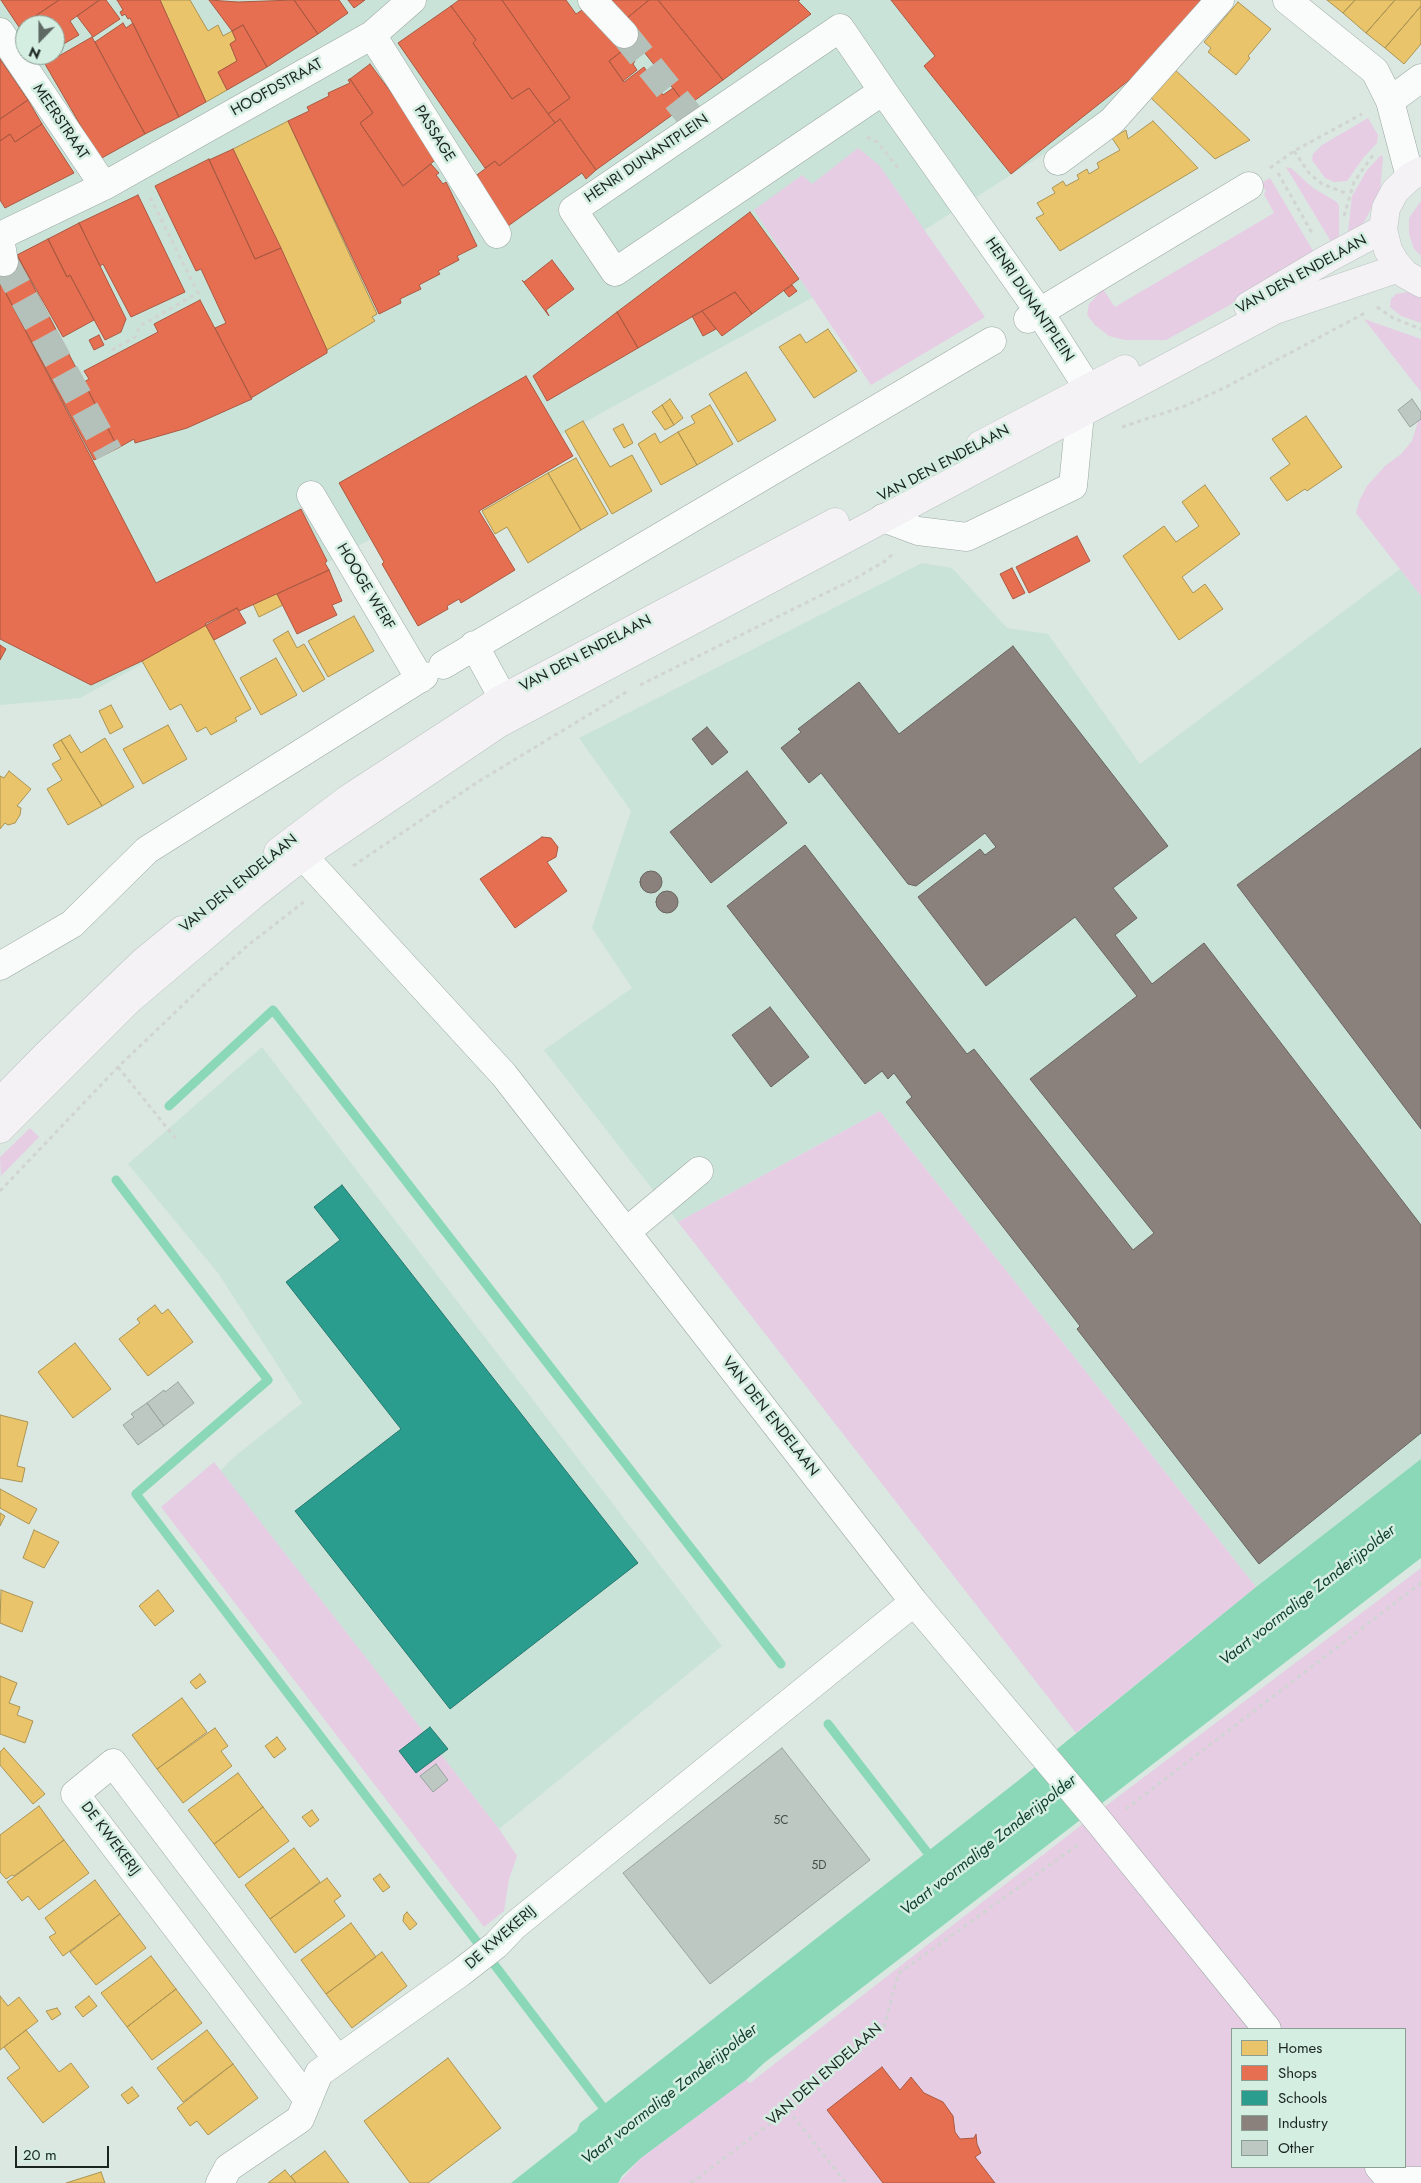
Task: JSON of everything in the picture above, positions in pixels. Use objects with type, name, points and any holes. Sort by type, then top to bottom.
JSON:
[{"type":"main road","points":[[1410,276],[1388,250],[1383,229],[1390,199],[1395,191],[1415,174]]},
{"type":"main road","name":"VAN DEN ENDELAAN","points":[[0,1102],[48,1052],[143,962],[256,868],[348,799],[503,698],[1088,388],[1269,295],[1327,259],[1383,229]]},
{"type":"main road","name":"VAN DEN ENDELAAN","points":[[0,1129],[128,1000],[253,894],[303,856],[498,724],[1275,310],[1410,276]]},
{"type":"street","name":"HOOFDSTRAAT","points":[[1,245],[372,35],[412,0]]},
{"type":"street","points":[[592,0],[624,34]]},
{"type":"street","points":[[1058,161],[1112,121],[1220,0]]},
{"type":"street","points":[[1287,0],[1375,71],[1390,101],[1415,174]]},
{"type":"street","name":"HENRI DUNANTPLEIN","points":[[882,91],[616,272],[573,210],[840,28],[1034,316],[1088,388]]},
{"type":"street","name":"MEERSTRAAT","points":[[0,32],[104,186]]},
{"type":"street","name":"PASSAGE","points":[[372,35],[497,234]]},
{"type":"street","points":[[1390,101],[1421,78]]},
{"type":"street","points":[[1034,316],[1249,186]]},
{"type":"street","points":[[0,966],[72,924],[147,850],[474,645],[992,341]]},
{"type":"street","name":"VAN DEN ENDELAAN","points":[[883,518],[918,531],[967,537],[1073,486],[1080,414]]},
{"type":"street","name":"HOOGE WERF","points":[[311,495],[429,673]]},
{"type":"street","name":"VAN DEN ENDELAAN","points":[[474,645],[503,698]]},
{"type":"street","name":"VAN DEN ENDELAAN","points":[[303,856],[504,1075],[914,1602],[1103,1826],[1266,2028]]},
{"type":"street","points":[[626,1232],[699,1171]]},
{"type":"street","name":"DE KWEKERIJ","points":[[220,2183],[228,2168],[300,2119],[319,2073],[460,1973],[496,1945],[514,1926],[914,1602]]},
{"type":"street","name":"DE KWEKERIJ","points":[[308,2100],[75,1794],[114,1763],[337,2059]]},
{"type":"street","points":[[1380,2168],[1391,2181],[1421,2181]]},
{"type":"path","points":[[1249,186],[1273,165],[1294,151],[1361,114],[1390,101]]},
{"type":"path","points":[[1294,151],[1309,173],[1322,184],[1348,194]]},
{"type":"path","points":[[112,350],[135,337],[140,326],[198,293],[136,168]]},
{"type":"path","points":[[1076,444],[1185,406],[1226,387],[1378,307],[1393,318],[1421,329]]},
{"type":"path","points":[[0,1191],[118,1067],[247,946],[327,884],[476,784],[632,689],[856,578],[885,561],[918,531]]},
{"type":"path","points":[[118,1067],[176,1139]]},
{"type":"path","points":[[1103,1826],[1421,1583]]},
{"type":"path","name":"VAN DEN ENDELAAN","points":[[691,2183],[788,2110],[884,2027],[898,1974],[1103,1826]]},
{"type":"path","points":[[788,2110],[846,2183]]},
{"type":"shaded area","points":[[0,0],[1207,0],[1129,90],[1066,140],[852,276],[80,698],[0,705]]},
{"type":"shaded area","points":[[1368,118],[1378,135],[1377,143],[1364,157],[1347,181],[1334,182],[1325,178],[1312,160],[1313,154],[1322,145]]},
{"type":"shaded area","points":[[858,148],[879,165],[985,317],[871,385],[754,210],[802,175],[812,184]]},
{"type":"shaded area","points":[[1381,155],[1383,157],[1380,192],[1364,222],[1353,234],[1348,232],[1352,196],[1367,170]]},
{"type":"shaded area","points":[[1286,167],[1291,168],[1313,188],[1337,202],[1339,206],[1339,242],[1333,245]]},
{"type":"shaded area","points":[[1270,178],[1315,254],[1272,282],[1166,340],[1125,340],[1109,336],[1095,325],[1087,315],[1089,304],[1103,289],[1115,307],[1274,213],[1264,194],[1266,191],[1261,183]]},
{"type":"shaded area","points":[[1421,201],[1421,256],[1414,249],[1409,234],[1409,218]]},
{"type":"shaded area","points":[[1408,292],[1421,298],[1421,323],[1401,316],[1390,307],[1391,299],[1396,294]]},
{"type":"shaded area","points":[[1364,319],[1421,339],[1421,392],[1378,337]]},
{"type":"shaded area","points":[[1421,412],[1421,596],[1356,513],[1360,499],[1367,486],[1412,441]]},
{"type":"shaded area","points":[[922,563],[952,568],[1007,628],[1048,634],[1140,764],[1400,569],[1421,596],[1421,1459],[1256,1587],[880,1111],[678,1222],[544,1050],[632,988],[592,928],[631,811],[579,738]]},
{"type":"shaded area","points":[[262,1047],[722,1646],[499,1829],[220,1471],[234,1457],[302,1403],[218,1273],[128,1164]]},
{"type":"shaded area","points":[[880,1111],[1256,1587],[1076,1733],[678,1222]]},
{"type":"shaded area","points":[[30,1128],[39,1137],[1,1176],[0,1157]]},
{"type":"shaded area","points":[[214,1462],[499,1829],[517,1856],[509,1879],[504,1911],[484,1927],[161,1507]]},
{"type":"shaded area","points":[[1421,1568],[1421,2183],[618,2183],[641,2158],[746,2080],[750,2083],[1107,1805]]},
{"type":"water","name":"Vaart voormalige Zanderijpolder","points":[[1421,1459],[1421,1558],[764,2063],[746,2080],[641,2158],[622,2176],[618,2183],[511,2183],[577,2131],[580,2123],[1019,1780],[1256,1587]]},
{"type":"building: Homes","points":[[160,0],[190,0],[208,31],[218,25],[223,36],[232,31],[236,40],[230,44],[237,61],[218,72],[227,90],[206,102]]},
{"type":"building: Homes","points":[[1327,0],[1355,0],[1343,13]]},
{"type":"building: Homes","points":[[1355,0],[1395,0],[1366,33],[1343,13]]},
{"type":"building: Homes","points":[[1395,0],[1421,0],[1421,6],[1385,48],[1366,33]]},
{"type":"building: Homes","points":[[1238,2],[1271,29],[1248,56],[1250,58],[1236,75],[1208,52],[1211,48],[1204,42]]},
{"type":"building: Homes","points":[[1421,6],[1421,44],[1404,64],[1385,48]]},
{"type":"building: Homes","points":[[1172,67],[1250,140],[1215,159],[1150,97]]},
{"type":"building: Homes","points":[[288,121],[377,314],[372,317],[375,321],[327,350],[233,149]]},
{"type":"building: Homes","points":[[1153,121],[1198,168],[1060,251],[1036,218],[1044,214],[1037,203],[1055,193],[1052,188],[1063,181],[1066,186],[1079,179],[1077,175],[1087,169],[1089,174],[1099,168],[1097,163],[1120,150],[1112,138],[1126,130],[1128,139]]},
{"type":"building: Homes","points":[[828,329],[857,371],[814,398],[779,347],[800,334],[806,343]]},
{"type":"building: Homes","points":[[746,372],[776,420],[738,442],[709,394]]},
{"type":"building: Homes","points":[[670,399],[683,418],[674,425],[662,405]]},
{"type":"building: Homes","points":[[662,405],[674,425],[665,430],[652,412]]},
{"type":"building: Homes","points":[[710,405],[733,444],[697,465],[678,432],[695,423],[691,416]]},
{"type":"building: Homes","points":[[1306,416],[1342,467],[1307,491],[1305,489],[1287,501],[1270,478],[1290,464],[1272,439]]},
{"type":"building: Homes","points":[[583,421],[610,467],[632,455],[652,491],[612,514],[565,431]]},
{"type":"building: Homes","points":[[623,424],[633,443],[624,448],[613,429]]},
{"type":"building: Homes","points":[[678,432],[697,465],[661,485],[638,444],[655,433],[660,443]]},
{"type":"building: Homes","points":[[576,458],[608,514],[581,530],[548,473]]},
{"type":"building: Homes","points":[[548,473],[581,530],[528,563],[507,527],[495,534],[482,511]]},
{"type":"building: Homes","points":[[1205,485],[1240,534],[1182,577],[1193,593],[1205,584],[1223,609],[1179,640],[1123,556],[1164,526],[1176,542],[1199,526],[1182,502]]},
{"type":"building: Homes","points":[[277,593],[283,605],[259,617],[253,604]]},
{"type":"building: Homes","points":[[354,616],[374,651],[328,677],[308,641]]},
{"type":"building: Homes","points":[[205,624],[251,709],[235,718],[237,721],[211,735],[206,727],[197,732],[181,704],[170,710],[142,661]]},
{"type":"building: Homes","points":[[288,631],[297,648],[304,644],[325,679],[303,692],[273,640]]},
{"type":"building: Homes","points":[[276,658],[297,695],[261,715],[240,678]]},
{"type":"building: Homes","points":[[111,705],[123,727],[110,734],[99,711]]},
{"type":"building: Homes","points":[[168,725],[187,759],[143,784],[123,749]]},
{"type":"building: Homes","points":[[70,735],[81,753],[105,738],[134,787],[102,806],[61,740]]},
{"type":"building: Homes","points":[[61,740],[102,806],[68,825],[47,789],[62,780],[52,764],[61,759],[53,745]]},
{"type":"building: Homes","points":[[9,771],[31,789],[17,806],[21,808],[20,815],[15,823],[8,825],[5,823],[0,829],[0,776],[4,778]]},
{"type":"building: Homes","points":[[155,1305],[162,1314],[168,1309],[193,1342],[148,1376],[119,1339],[140,1323],[137,1319]]},
{"type":"building: Homes","points":[[75,1343],[111,1389],[73,1418],[38,1372]]},
{"type":"building: Homes","points":[[0,1415],[28,1422],[17,1466],[25,1468],[22,1482],[0,1478]]},
{"type":"building: Homes","points":[[0,1489],[37,1509],[29,1524],[0,1508]]},
{"type":"building: Homes","points":[[0,1513],[5,1516],[0,1526]]},
{"type":"building: Homes","points":[[34,1530],[59,1542],[44,1568],[23,1558]]},
{"type":"building: Homes","points":[[1,1590],[33,1602],[22,1632],[0,1623]]},
{"type":"building: Homes","points":[[158,1590],[174,1611],[155,1626],[139,1606]]},
{"type":"building: Homes","points":[[200,1674],[206,1682],[196,1689],[190,1682]]},
{"type":"building: Homes","points":[[0,1676],[17,1683],[9,1703],[20,1707],[17,1715],[33,1721],[25,1743],[0,1734]]},
{"type":"building: Homes","points":[[182,1698],[207,1732],[157,1769],[132,1735]]},
{"type":"building: Homes","points":[[215,1728],[228,1746],[221,1751],[232,1766],[183,1803],[157,1769]]},
{"type":"building: Homes","points":[[277,1737],[286,1749],[274,1758],[265,1746]]},
{"type":"building: Homes","points":[[4,1748],[45,1794],[33,1804],[0,1765],[0,1752]]},
{"type":"building: Homes","points":[[238,1773],[263,1807],[214,1844],[188,1810]]},
{"type":"building: Homes","points":[[39,1806],[64,1840],[14,1876],[12,1875],[6,1879],[0,1872],[0,1835]]},
{"type":"building: Homes","points":[[263,1807],[289,1841],[239,1878],[214,1844]]},
{"type":"building: Homes","points":[[312,1810],[319,1820],[310,1827],[302,1817]]},
{"type":"building: Homes","points":[[64,1840],[89,1873],[39,1910],[28,1896],[22,1901],[7,1882]]},
{"type":"building: Homes","points":[[294,1848],[320,1882],[270,1919],[245,1885]]},
{"type":"building: Homes","points":[[380,1874],[390,1887],[383,1892],[373,1879]]},
{"type":"building: Homes","points":[[327,1878],[341,1896],[334,1901],[345,1916],[295,1953],[270,1919]]},
{"type":"building: Homes","points":[[95,1880],[120,1914],[63,1956],[49,1937],[56,1933],[45,1918]]},
{"type":"building: Homes","points":[[407,1912],[417,1924],[410,1930],[403,1921],[404,1915]]},
{"type":"building: Homes","points":[[120,1914],[146,1948],[96,1985],[70,1952]]},
{"type":"building: Homes","points":[[351,1923],[376,1957],[326,1994],[301,1960]]},
{"type":"building: Homes","points":[[382,1952],[407,1986],[352,2028],[326,1994]]},
{"type":"building: Homes","points":[[151,1956],[176,1989],[127,2027],[101,1993]]},
{"type":"building: Homes","points":[[176,1989],[202,2023],[152,2060],[127,2027]]},
{"type":"building: Homes","points":[[0,1996],[8,2006],[19,1997],[38,2021],[0,2050]]},
{"type":"building: Homes","points":[[89,1996],[97,2006],[83,2017],[75,2007]]},
{"type":"building: Homes","points":[[57,2008],[61,2014],[52,2020],[46,2011]]},
{"type":"building: Homes","points":[[26,2030],[59,2072],[71,2063],[89,2087],[43,2123],[7,2078],[20,2068],[4,2047]]},
{"type":"building: Homes","points":[[207,2030],[233,2064],[183,2102],[157,2068]]},
{"type":"building: Homes","points":[[448,2058],[501,2128],[428,2183],[410,2183],[364,2121]]},
{"type":"building: Homes","points":[[233,2064],[258,2098],[208,2135],[197,2121],[190,2126],[177,2108]]},
{"type":"building: Homes","points":[[132,2087],[139,2096],[128,2104],[121,2095]]},
{"type":"building: Homes","points":[[325,2151],[349,2183],[296,2183],[291,2176]]},
{"type":"building: Homes","points":[[285,2170],[296,2183],[268,2183]]},
{"type":"building: Homes","points":[[101,2172],[105,2183],[66,2183]]},
{"type":"building: Shops","points":[[1,0],[59,0],[37,15],[15,15],[15,21]]},
{"type":"building: Shops","points":[[59,0],[99,0],[70,21],[79,35],[65,43],[65,15],[37,15]]},
{"type":"building: Shops","points":[[100,0],[106,0],[120,19],[93,37],[77,16]]},
{"type":"building: Shops","points":[[117,0],[160,0],[206,102],[179,117],[130,18],[128,19],[125,14],[122,16],[120,12],[123,10]]},
{"type":"building: Shops","points":[[209,0],[238,2],[294,0],[318,34],[267,67],[243,25],[232,31]]},
{"type":"building: Shops","points":[[294,0],[339,0],[348,13],[318,34]]},
{"type":"building: Shops","points":[[348,0],[365,0],[354,8]]},
{"type":"building: Shops","points":[[459,0],[502,0],[570,98],[548,114],[529,88],[512,99],[473,43],[476,40],[451,6]]},
{"type":"building: Shops","points":[[502,0],[566,0],[576,14],[593,3],[626,48],[609,61],[624,82],[644,67],[663,95],[673,88],[686,105],[596,170],[560,119],[555,123],[548,114],[570,98]]},
{"type":"building: Shops","points":[[602,0],[649,0],[621,23]]},
{"type":"building: Shops","points":[[649,0],[658,0],[723,80],[687,106],[621,23]]},
{"type":"building: Shops","points":[[658,0],[800,0],[798,1],[811,14],[723,80]]},
{"type":"building: Shops","points":[[891,0],[1203,0],[1138,73],[1011,174],[924,66],[935,56]]},
{"type":"building: Shops","points":[[451,6],[476,40],[473,43],[512,99],[529,88],[555,123],[499,166],[495,161],[485,168],[398,43]]},
{"type":"building: Shops","points":[[123,23],[126,28],[133,23],[179,117],[145,134],[95,42]]},
{"type":"building: Shops","points":[[243,25],[267,67],[227,90],[218,72],[237,61],[230,44],[236,40],[232,31]]},
{"type":"building: Shops","points":[[92,37],[145,134],[100,159],[46,65],[65,65],[65,53]]},
{"type":"building: Shops","points":[[626,48],[635,61],[633,64],[637,70],[623,81],[609,61]]},
{"type":"building: Shops","points":[[0,59],[28,100],[0,119]]},
{"type":"building: Shops","points":[[370,64],[439,157],[403,186],[360,123],[373,113],[350,79]]},
{"type":"building: Shops","points":[[350,79],[373,113],[360,123],[403,186],[431,164],[439,173],[436,175],[443,184],[446,182],[477,246],[457,256],[459,260],[438,271],[440,274],[419,285],[421,289],[400,299],[401,303],[379,314],[288,121],[309,111],[307,107],[329,96],[328,93],[350,83],[348,80]]},
{"type":"building: Shops","points":[[28,100],[42,124],[15,142],[10,134],[0,141],[0,119]]},
{"type":"building: Shops","points":[[560,119],[596,170],[586,179],[582,173],[508,226],[473,178],[495,161],[499,166]]},
{"type":"building: Shops","points":[[42,124],[74,173],[5,208],[0,200],[0,141],[10,134],[15,142]]},
{"type":"building: Shops","points":[[233,149],[281,248],[255,259],[209,160]]},
{"type":"building: Shops","points":[[209,159],[255,259],[281,248],[327,350],[327,353],[251,398],[215,328],[226,323],[201,269],[196,271],[155,186]]},
{"type":"building: Shops","points":[[138,195],[185,292],[131,317],[103,264],[100,266],[79,223]]},
{"type":"building: Shops","points":[[750,212],[799,279],[752,314],[735,292],[638,348],[617,312]]},
{"type":"building: Shops","points":[[79,223],[126,319],[121,332],[105,340],[70,275],[67,277],[48,239]]},
{"type":"building: Shops","points":[[48,239],[67,277],[70,275],[94,320],[63,337],[17,255]]},
{"type":"building: Shops","points":[[17,255],[118,448],[94,460],[0,282],[0,264]]},
{"type":"building: Shops","points":[[552,260],[574,289],[546,310],[549,316],[522,280],[524,282]]},
{"type":"building: Shops","points":[[0,282],[156,583],[301,509],[327,561],[325,563],[329,570],[239,611],[237,608],[142,661],[91,685],[0,639]]},
{"type":"building: Shops","points":[[792,285],[797,291],[789,297],[784,291]]},
{"type":"building: Shops","points":[[735,292],[752,314],[722,336],[702,311]]},
{"type":"building: Shops","points":[[200,300],[252,399],[187,428],[135,443],[134,439],[118,448],[84,382],[89,379],[84,371],[158,332],[154,324]]},
{"type":"building: Shops","points":[[702,311],[716,329],[703,336],[692,316]]},
{"type":"building: Shops","points":[[617,312],[638,348],[547,401],[533,376]]},
{"type":"building: Shops","points":[[99,335],[104,345],[94,350],[89,340]]},
{"type":"building: Shops","points":[[526,376],[573,456],[479,511],[515,570],[461,603],[459,599],[447,606],[448,609],[418,626],[382,564],[384,562],[339,483]]},
{"type":"building: Shops","points":[[1077,536],[1090,561],[1029,593],[1016,567]]},
{"type":"building: Shops","points":[[1012,568],[1025,593],[1013,599],[1000,574]]},
{"type":"building: Shops","points":[[329,570],[342,601],[332,605],[337,615],[297,634],[277,594]]},
{"type":"building: Shops","points":[[237,608],[246,623],[214,640],[205,624]]},
{"type":"building: Shops","points":[[0,645],[6,649],[0,660]]},
{"type":"building: Shops","points":[[542,837],[551,838],[558,847],[556,857],[547,862],[567,891],[515,928],[480,879]]},
{"type":"building: Shops","points":[[882,2067],[900,2090],[911,2077],[924,2093],[943,2102],[953,2116],[955,2132],[960,2139],[974,2138],[976,2134],[977,2144],[981,2153],[975,2157],[995,2183],[883,2183],[827,2110]]},
{"type":"building: Schools","points":[[342,1185],[638,1563],[450,1709],[295,1511],[401,1429],[286,1282],[340,1240],[314,1207]]},
{"type":"building: Schools","points":[[430,1727],[448,1749],[416,1773],[399,1751]]},
{"type":"building: Industry","points":[[1013,646],[1168,846],[1113,888],[1137,918],[1115,935],[1152,984],[1204,943],[1421,1225],[1421,1433],[1259,1564],[1077,1329],[1080,1326],[906,1102],[912,1097],[894,1073],[888,1079],[882,1071],[865,1084],[727,906],[805,845],[967,1054],[974,1049],[1133,1250],[1154,1233],[1030,1079],[1137,996],[1075,917],[986,986],[918,897],[980,849],[985,855],[996,847],[985,833],[916,886],[908,884],[821,773],[809,783],[781,748],[801,732],[798,729],[859,682],[899,734]]},
{"type":"building: Industry","points":[[707,727],[728,752],[712,765],[692,739]]},
{"type":"building: Industry","points":[[1421,748],[1421,1129],[1237,885]]},
{"type":"building: Industry","points":[[747,771],[787,823],[711,883],[670,832]]},
{"type":"building: Industry","points":[[647,871],[655,871],[662,878],[662,886],[655,893],[647,893],[640,886],[640,878]]},
{"type":"building: Industry","points":[[663,891],[671,891],[678,898],[678,906],[671,913],[663,913],[656,906],[656,898]]},
{"type":"building: Industry","points":[[770,1007],[809,1057],[771,1087],[732,1035]]},
{"type":"building: Other","points":[[1412,399],[1421,412],[1421,419],[1410,427],[1398,410]]},
{"type":"building: Other","points":[[178,1382],[194,1403],[164,1426],[147,1403]]},
{"type":"building: Other","points":[[147,1403],[164,1426],[138,1445],[123,1425],[134,1417],[131,1414]]},
{"type":"building: Other","points":[[782,1748],[870,1860],[710,1984],[623,1873]]},
{"type":"building: Other","points":[[436,1764],[448,1780],[433,1792],[420,1776]]},
{"type":"waterway","points":[[169,1106],[273,1010],[781,1664]]},
{"type":"waterway","points":[[116,1180],[268,1380],[136,1494],[602,2106]]},
{"type":"waterway","points":[[828,1724],[927,1852]]},
{"type":"tunnel","points":[[624,34],[697,125]]},
{"type":"tunnel","points":[[4,262],[109,453]]}]
